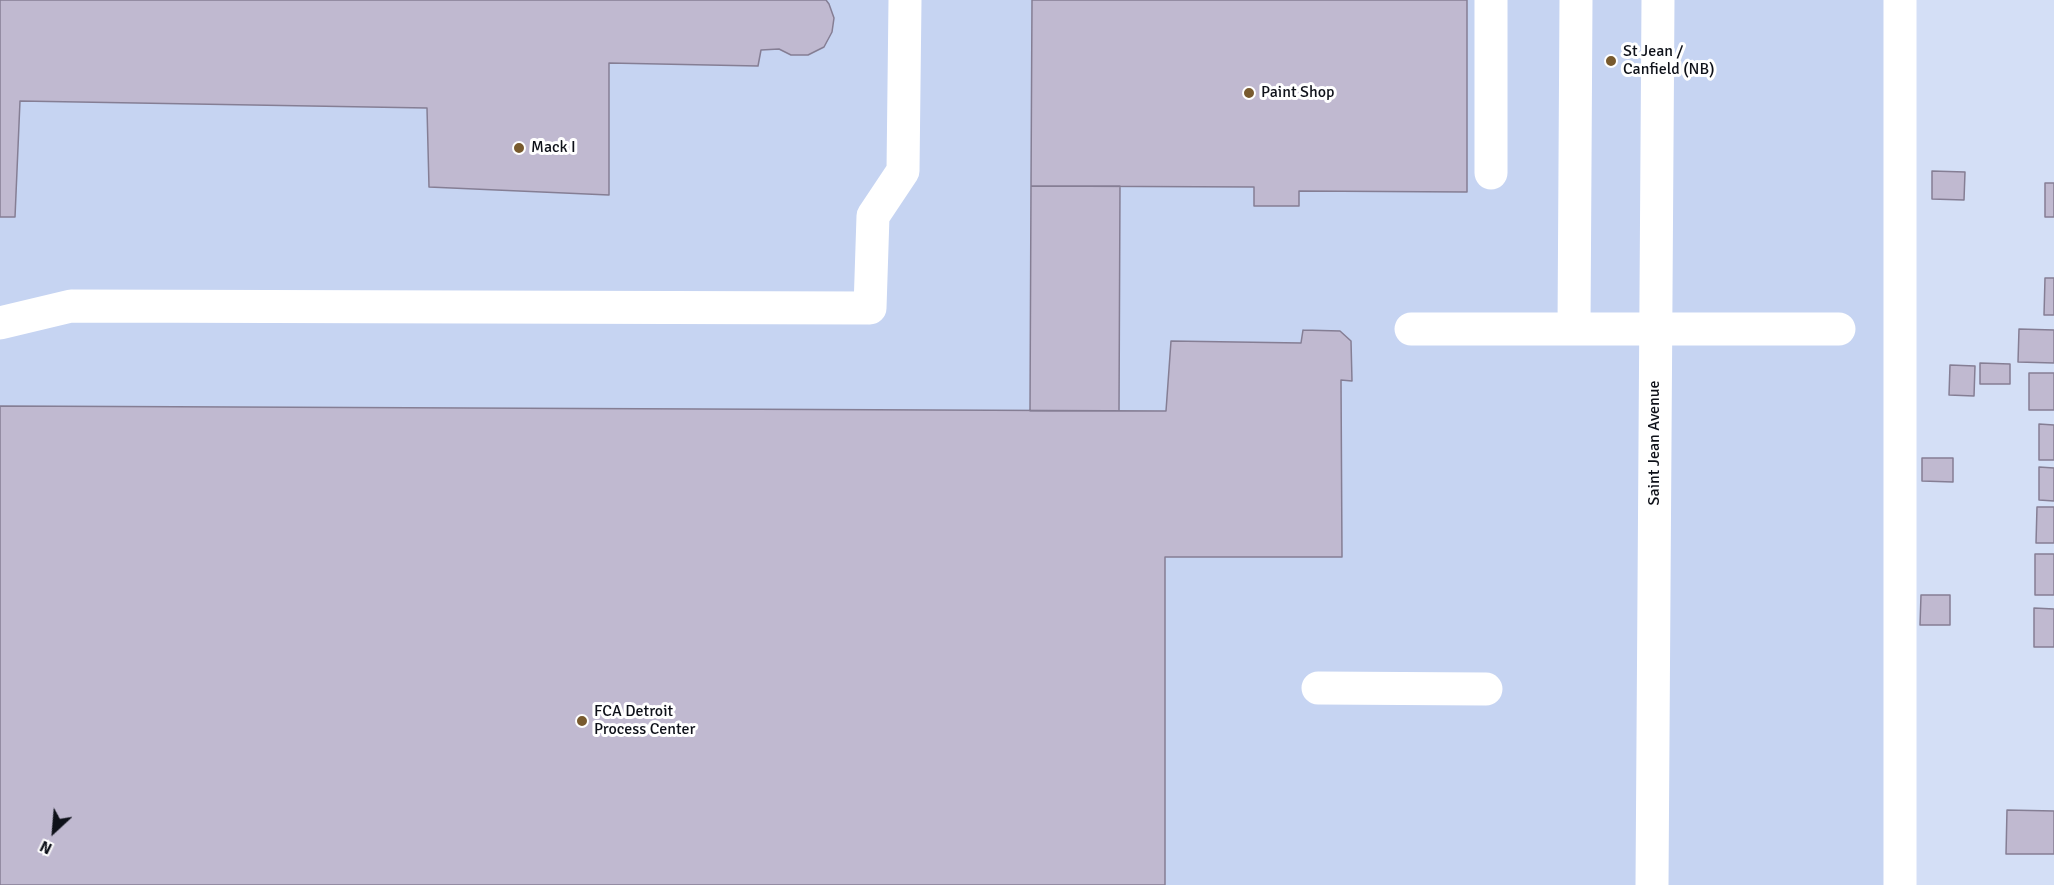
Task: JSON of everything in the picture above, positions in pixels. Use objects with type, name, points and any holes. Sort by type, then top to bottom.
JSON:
[{"type":"lane","points":[[0,323],[71,306],[870,308],[873,216],[903,171],[905,0]]},
{"type":"lane","points":[[1491,0],[1491,173]]},
{"type":"lane","points":[[1574,329],[1576,0]]},
{"type":"lane","name":"Saint Jean Avenue","points":[[1652,885],[1658,0]]},
{"type":"lane","points":[[1900,0],[1900,885]]},
{"type":"lane","points":[[1411,329],[1839,329]]},
{"type":"lane","points":[[1318,687],[1486,689]]},
{"type":"shaded area","points":[[0,0],[1894,0],[1892,885],[0,885]]},
{"type":"building","name":"Mack I","points":[[0,0],[826,0],[834,18],[832,32],[824,47],[808,55],[791,55],[779,49],[761,50],[758,66],[609,63],[609,195],[429,187],[427,108],[20,101],[15,217],[0,217]]},
{"type":"building","name":"Paint Shop","points":[[1032,0],[1467,0],[1467,192],[1299,191],[1299,206],[1254,206],[1254,187],[1031,186]]},
{"type":"building","points":[[1932,171],[1965,172],[1964,200],[1932,199]]},
{"type":"building","points":[[2045,183],[2054,183],[2054,217],[2045,217]]},
{"type":"building","points":[[1031,186],[1120,186],[1119,411],[1030,411]]},
{"type":"building","points":[[2045,278],[2054,278],[2054,315],[2044,315]]},
{"type":"building","points":[[2019,329],[2054,330],[2054,363],[2018,362]]},
{"type":"building","name":"FCA Detroit Process Center","points":[[1303,330],[1340,331],[1351,341],[1352,381],[1341,380],[1342,557],[1165,557],[1165,885],[0,885],[0,406],[1166,411],[1171,341],[1301,343]]},
{"type":"building","points":[[1980,363],[2010,364],[2010,384],[1980,384]]},
{"type":"building","points":[[1950,365],[1975,366],[1974,396],[1949,395]]},
{"type":"building","points":[[2029,373],[2054,373],[2054,410],[2029,410]]},
{"type":"building","points":[[2039,424],[2054,425],[2054,460],[2039,460]]},
{"type":"building","points":[[1922,458],[1953,458],[1953,482],[1922,481]]},
{"type":"building","points":[[2039,467],[2054,468],[2054,501],[2039,500]]},
{"type":"building","points":[[2037,507],[2054,507],[2054,543],[2036,543]]},
{"type":"building","points":[[2035,554],[2054,554],[2054,595],[2035,595]]},
{"type":"building","points":[[1921,595],[1950,595],[1950,625],[1920,625]]},
{"type":"building","points":[[2034,608],[2054,609],[2054,647],[2034,647]]},
{"type":"building","points":[[2007,810],[2054,811],[2054,854],[2006,854]]},
{"type":"place","name":"St Jean / Canfield (NB)","points":[[1611,61]]},
{"type":"place","name":"Paint Shop","points":[[1249,93]]},
{"type":"place","name":"Mack I","points":[[519,148]]},
{"type":"place","name":"FCA Detroit Process Center","points":[[582,721]]}]
